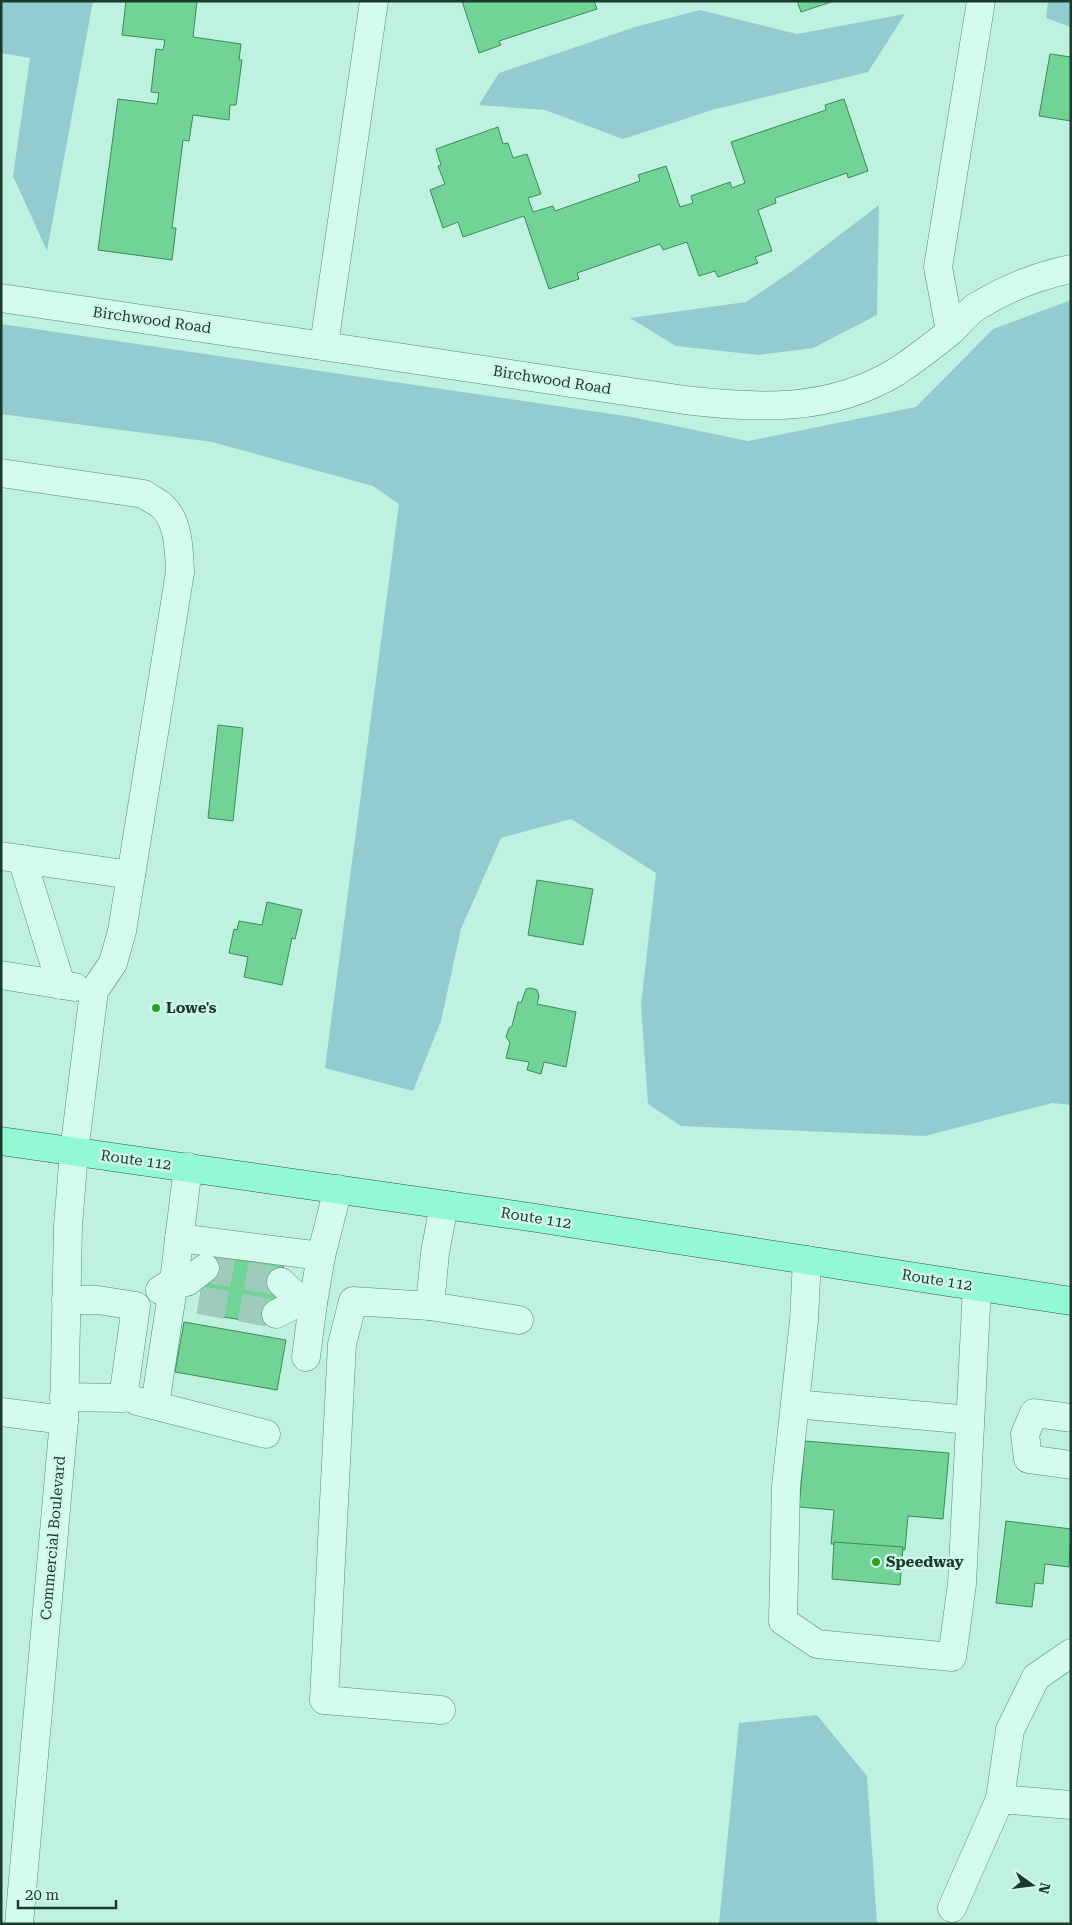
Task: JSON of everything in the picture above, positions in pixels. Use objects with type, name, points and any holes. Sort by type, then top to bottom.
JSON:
[{"type":"main road","name":"Route 112","points":[[1,1141],[338,1189],[1071,1301]]},
{"type":"street","points":[[324,345],[374,1]]},
{"type":"street","points":[[950,331],[938,267],[981,1]]},
{"type":"street","name":"Birchwood Road","points":[[1,298],[685,400],[734,406],[796,405],[846,395],[895,372],[950,331],[974,308],[1019,284],[1071,269]]},
{"type":"street","points":[[1,474],[144,494],[162,506],[173,523],[179,545],[180,572],[122,931],[112,963],[94,991],[1,975]]},
{"type":"street","points":[[61,984],[12,858],[131,875]]},
{"type":"street","name":"Commercial Boulevard","points":[[19,1924],[64,1408],[68,1226],[74,1152],[94,991]]},
{"type":"street","points":[[155,1405],[191,1283],[179,1238],[188,1168]]},
{"type":"street","points":[[306,1357],[307,1302],[338,1189]]},
{"type":"street","points":[[430,1306],[435,1253],[444,1205]]},
{"type":"street","points":[[179,1238],[321,1256]]},
{"type":"street","points":[[807,1260],[804,1320],[786,1486],[782,1621],[817,1644],[952,1657],[962,1584],[977,1287]]},
{"type":"street","points":[[282,1282],[307,1302]]},
{"type":"street","points":[[66,1300],[98,1300],[136,1306],[191,1283]]},
{"type":"street","points":[[441,1710],[324,1700],[342,1344],[353,1301],[430,1306],[519,1320]]},
{"type":"street","points":[[276,1314],[307,1302]]},
{"type":"street","points":[[123,1398],[136,1306]]},
{"type":"street","points":[[1,1412],[64,1408],[123,1398],[266,1434]]},
{"type":"street","points":[[795,1404],[970,1420]]},
{"type":"street","points":[[1071,1418],[1034,1413],[1025,1434],[1028,1458],[1071,1464]]},
{"type":"street","points":[[952,1908],[1000,1799],[1010,1730],[1036,1677],[1071,1653]]},
{"type":"street","points":[[1000,1799],[1071,1805]]},
{"type":"shaded area","points":[[1,1],[93,1],[47,251],[13,176],[30,58],[1,53]]},
{"type":"shaded area","points":[[1048,1],[1071,1],[1071,27],[1046,18]]},
{"type":"shaded area","points":[[700,10],[797,34],[905,14],[868,72],[712,110],[623,139],[545,110],[479,105],[499,73],[635,27]]},
{"type":"shaded area","points":[[879,205],[877,315],[813,348],[759,355],[676,346],[630,318],[746,302],[795,269]]},
{"type":"shaded area","points":[[1071,300],[1071,1105],[1052,1103],[925,1136],[681,1126],[648,1104],[641,1005],[656,873],[571,819],[501,838],[461,929],[441,1021],[413,1091],[325,1068],[399,504],[373,486],[212,442],[1,414],[1,324],[632,417],[748,441],[916,407],[993,329]]},
{"type":"shaded area","points":[[817,1715],[867,1776],[877,1924],[719,1924],[739,1723]]},
{"type":"building","points":[[126,1],[197,1],[193,37],[241,44],[239,60],[242,60],[236,105],[230,105],[229,120],[193,115],[189,141],[183,140],[172,228],[176,228],[172,260],[98,250],[118,99],[157,104],[159,93],[151,92],[156,49],[163,50],[165,40],[122,35]]},
{"type":"building","points":[[462,1],[594,1],[597,9],[499,41],[501,45],[479,53]]},
{"type":"building","points":[[797,1],[834,1],[801,12]]},
{"type":"building","points":[[1050,54],[1071,57],[1071,121],[1039,116]]},
{"type":"building","points":[[844,99],[868,171],[848,178],[847,173],[775,198],[776,203],[758,210],[772,251],[755,257],[758,263],[718,277],[715,271],[699,276],[687,242],[663,250],[660,244],[577,273],[579,279],[549,289],[524,216],[463,237],[458,222],[443,228],[430,190],[445,184],[438,166],[441,165],[436,149],[498,127],[503,144],[508,143],[513,158],[527,154],[541,194],[528,198],[533,212],[553,206],[555,211],[640,181],[638,175],[666,166],[680,207],[693,203],[691,196],[730,182],[732,188],[745,183],[731,142],[826,110],[825,105]]},
{"type":"building","points":[[218,725],[243,728],[233,821],[208,818]]},
{"type":"building","points":[[537,880],[593,889],[583,945],[528,935]]},
{"type":"building","points":[[267,902],[302,910],[295,939],[292,938],[282,985],[244,977],[248,957],[229,953],[234,929],[237,930],[239,921],[262,925]]},
{"type":"building","points":[[526,989],[537,990],[539,996],[537,1004],[576,1012],[566,1067],[544,1062],[541,1074],[527,1070],[529,1062],[506,1058],[510,1042],[506,1037],[509,1028],[512,1026],[518,1002],[521,1003]]},
{"type":"building","points":[[208,1245],[285,1257],[274,1325],[198,1313]]},
{"type":"building","points":[[184,1322],[286,1340],[277,1390],[175,1372]]},
{"type":"building","points":[[805,1441],[949,1453],[943,1519],[908,1516],[905,1550],[831,1544],[834,1510],[799,1507]]},
{"type":"building","points":[[1006,1521],[1071,1529],[1069,1567],[1045,1564],[1043,1584],[1035,1583],[1032,1607],[996,1603]]},
{"type":"building","points":[[834,1542],[903,1547],[900,1585],[832,1579]]},
{"type":"tunnel","points":[[205,1268],[281,1282]]},
{"type":"tunnel","points":[[199,1300],[276,1314]]},
{"type":"place","name":"Lowe's","points":[[156,1008]]},
{"type":"place","name":"Speedway","points":[[876,1562]]}]
